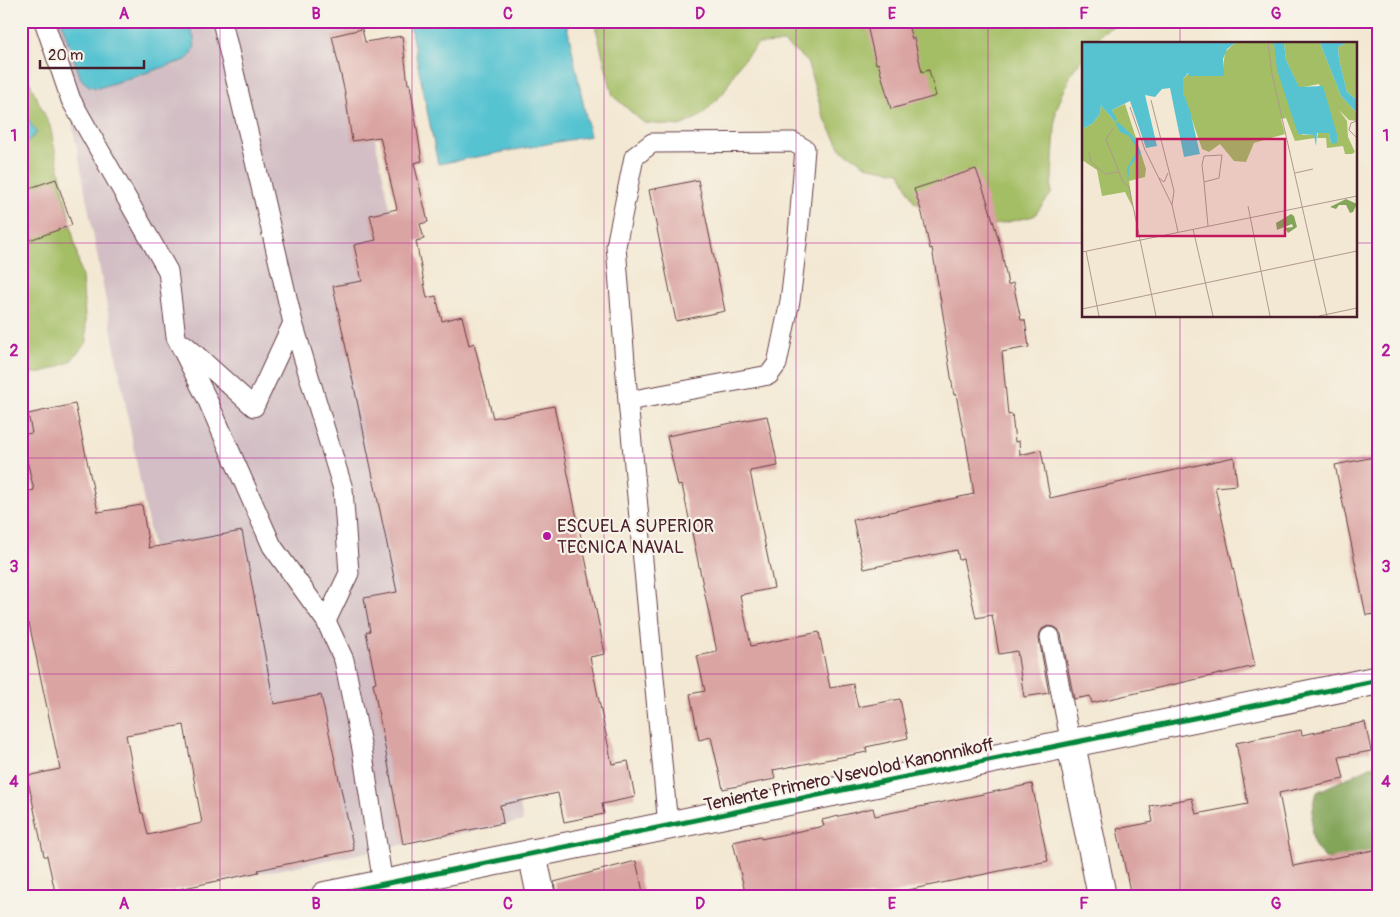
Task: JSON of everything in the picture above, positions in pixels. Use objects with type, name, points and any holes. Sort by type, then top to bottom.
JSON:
[{"type":"street","name":"Teniente Primero Vsevolod Kanonnikoff","points":[[325,896],[1379,680]]},
{"type":"street","points":[[1071,744],[1102,896]]},
{"type":"street","points":[[532,853],[541,896]]},
{"type":"lane","points":[[44,21],[71,100],[168,271],[176,337],[207,399],[272,546],[326,621],[344,660],[362,749],[383,884]]},
{"type":"lane","points":[[222,21],[293,323],[343,489],[349,573],[326,621]]},
{"type":"lane","points":[[628,401],[769,375],[776,364],[790,301],[805,149],[793,142],[652,143],[634,157],[616,246],[628,401],[668,826]]},
{"type":"lane","points":[[176,337],[254,408],[293,323]]},
{"type":"lane","points":[[1050,637],[1071,744]]},
{"type":"shaded area","points":[[46,21],[349,21],[523,821],[216,882],[68,101]]},
{"type":"green space","points":[[594,21],[1122,21],[1103,32],[1095,42],[1082,42],[1082,59],[1072,72],[1056,110],[1051,194],[1034,216],[981,228],[944,219],[914,202],[900,172],[869,167],[841,149],[823,116],[807,61],[784,43],[758,44],[739,65],[724,92],[701,116],[680,126],[644,123],[613,96]]},
{"type":"green space","points":[[21,64],[50,126],[82,278],[87,342],[70,362],[42,373],[21,373],[21,144],[28,141],[25,114],[21,107]]},
{"type":"green space","points":[[1379,763],[1379,855],[1368,860],[1325,858],[1317,849],[1312,836],[1313,813],[1317,792]]},
{"type":"water","points":[[61,21],[188,21],[195,46],[191,55],[186,60],[98,88],[89,86],[81,79]]},
{"type":"water","points":[[409,21],[566,21],[590,136],[438,164]]},
{"type":"water","points":[[21,107],[37,133],[21,144]]},
{"type":"building","points":[[866,21],[907,21],[912,39],[914,38],[922,72],[929,70],[936,96],[891,109],[878,63],[876,64]]},
{"type":"building","points":[[362,29],[365,42],[402,36],[408,84],[410,84],[422,161],[414,163],[428,222],[420,224],[424,239],[416,241],[427,298],[436,296],[442,321],[462,316],[469,345],[474,343],[493,418],[554,406],[605,654],[590,657],[612,764],[628,761],[635,797],[602,804],[604,814],[564,822],[558,793],[500,805],[503,823],[403,844],[373,683],[376,682],[366,632],[370,631],[364,598],[397,592],[333,286],[362,281],[354,245],[376,240],[370,215],[397,209],[380,137],[352,141],[345,93],[332,36]]},
{"type":"building","points":[[976,169],[1001,248],[1008,285],[1013,283],[1021,320],[1025,320],[1029,347],[1002,352],[1008,415],[1012,414],[1015,442],[1019,441],[1020,455],[1041,450],[1050,498],[1234,457],[1237,485],[1215,487],[1255,666],[1092,703],[1090,696],[1074,699],[1061,634],[1058,629],[1048,626],[1042,629],[1039,639],[1049,693],[1024,697],[1017,651],[999,654],[992,615],[976,618],[963,559],[959,560],[957,550],[864,569],[853,520],[974,494],[965,436],[956,394],[954,395],[932,248],[930,249],[922,213],[914,189]]},
{"type":"building","points":[[56,179],[72,225],[21,243],[21,191]]},
{"type":"building","points":[[698,180],[725,311],[676,321],[649,190]]},
{"type":"building","points":[[75,404],[98,512],[142,505],[149,548],[242,531],[274,704],[321,695],[354,850],[147,896],[56,896],[47,856],[44,856],[27,776],[60,769],[29,623],[21,624],[21,493],[34,490],[21,435],[32,433],[28,414]],"holes":[[[184,725],[202,823],[148,835],[143,813],[141,813],[126,735]]]},
{"type":"building","points":[[767,416],[778,466],[750,471],[774,588],[740,595],[751,646],[819,632],[830,688],[853,684],[858,707],[900,699],[908,738],[866,747],[867,752],[773,770],[775,779],[723,789],[711,737],[699,740],[690,694],[705,691],[697,656],[717,652],[682,485],[678,486],[667,436]]},
{"type":"building","points":[[1379,456],[1379,614],[1366,615],[1335,465]]},
{"type":"building","points":[[1365,722],[1371,751],[1339,757],[1344,779],[1279,793],[1293,866],[1379,849],[1379,896],[1131,896],[1117,829],[1153,822],[1150,806],[1192,798],[1196,814],[1248,804],[1236,743],[1301,730],[1302,735]]},
{"type":"building","points":[[1032,784],[1048,861],[879,896],[746,896],[733,842],[761,836],[761,839],[824,826],[822,820],[873,808],[875,816]]},
{"type":"building","points":[[636,861],[644,896],[556,896],[554,882]]},
{"type":"cycle path","points":[[325,896],[1379,680]]},
{"type":"place","name":"ESCUELA SUPERIOR TECNICA NAVAL","points":[[547,536]]}]
